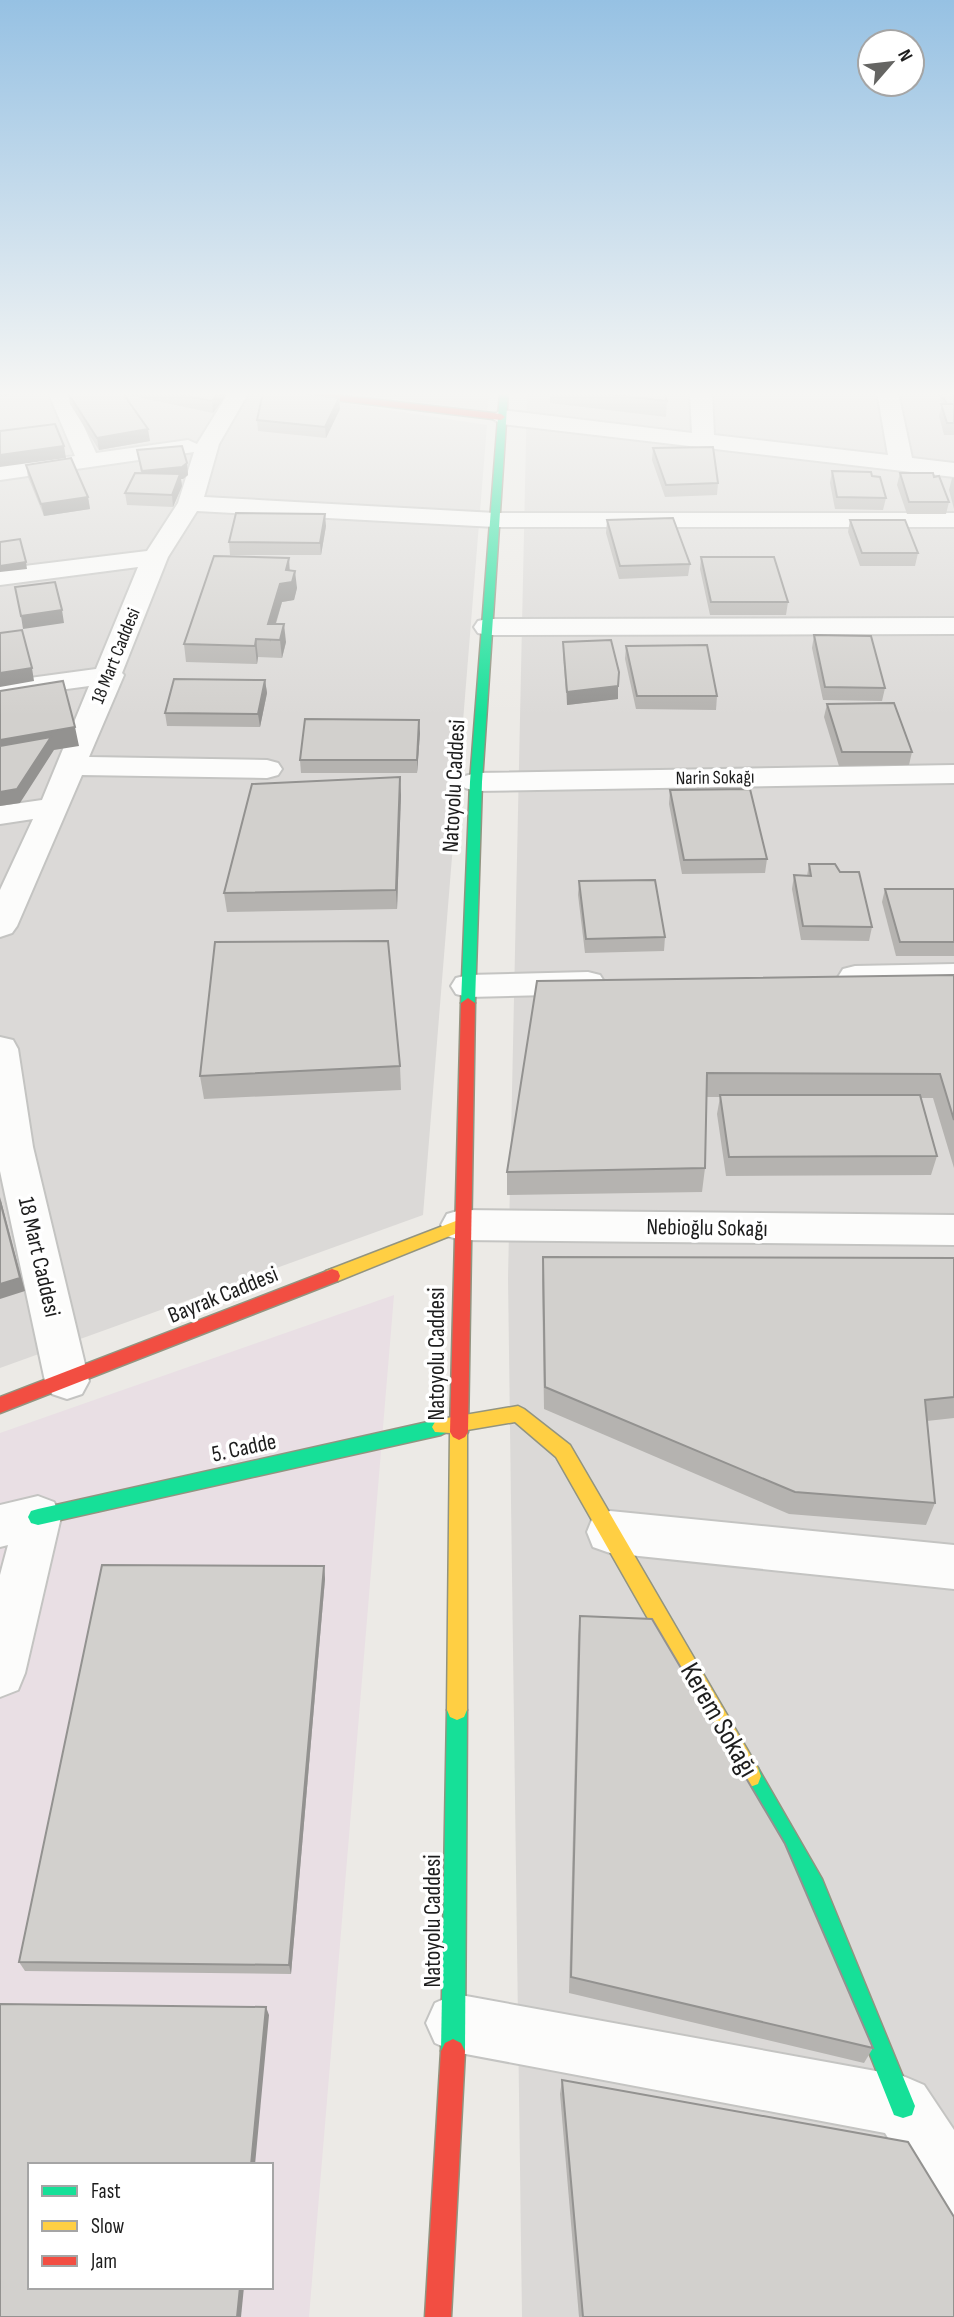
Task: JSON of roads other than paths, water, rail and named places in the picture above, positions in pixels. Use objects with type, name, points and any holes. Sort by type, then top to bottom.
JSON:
[{"type":"main road","name":"Natoyolu Caddesi","points":[[438,2317],[455,2023],[461,1225],[468,986],[476,782],[496,500]]},
{"type":"main road","name":"Bayrak Caddesi","points":[[0,1405],[461,1225]]},
{"type":"main road","name":"Kerem Sokağı","points":[[460,1423],[518,1414],[563,1451],[814,1887],[902,2106]]},
{"type":"main road","name":"5. Cadde","points":[[19,1521],[460,1423]]},
{"type":"street","name":"18 Mart Caddesi","points":[[0,926],[110,675],[155,557],[191,500]]},
{"type":"street","points":[[190,503],[495,520],[954,520]]},
{"type":"street","points":[[0,577],[155,557]]},
{"type":"street","points":[[486,627],[954,626]]},
{"type":"street","points":[[0,690],[110,675]]},
{"type":"street","points":[[71,766],[267,768]]},
{"type":"street","name":"Narin Sokağı","points":[[476,782],[954,774]]},
{"type":"street","points":[[0,815],[54,807]]},
{"type":"street","points":[[829,978],[954,975]]},
{"type":"street","points":[[468,986],[621,982]]},
{"type":"street","name":"18 Mart Caddesi","points":[[0,1049],[7,1149],[67,1381]]},
{"type":"street","name":"Nebioğlu Sokağı","points":[[461,1225],[954,1230]]},
{"type":"street","points":[[0,1673],[19,1521]]},
{"type":"street","points":[[610,1532],[954,1567]]},
{"type":"street","points":[[455,2023],[902,2106]]},
{"type":"street","name":"Kerem Sokağı","points":[[902,2106],[954,2185]]}]
